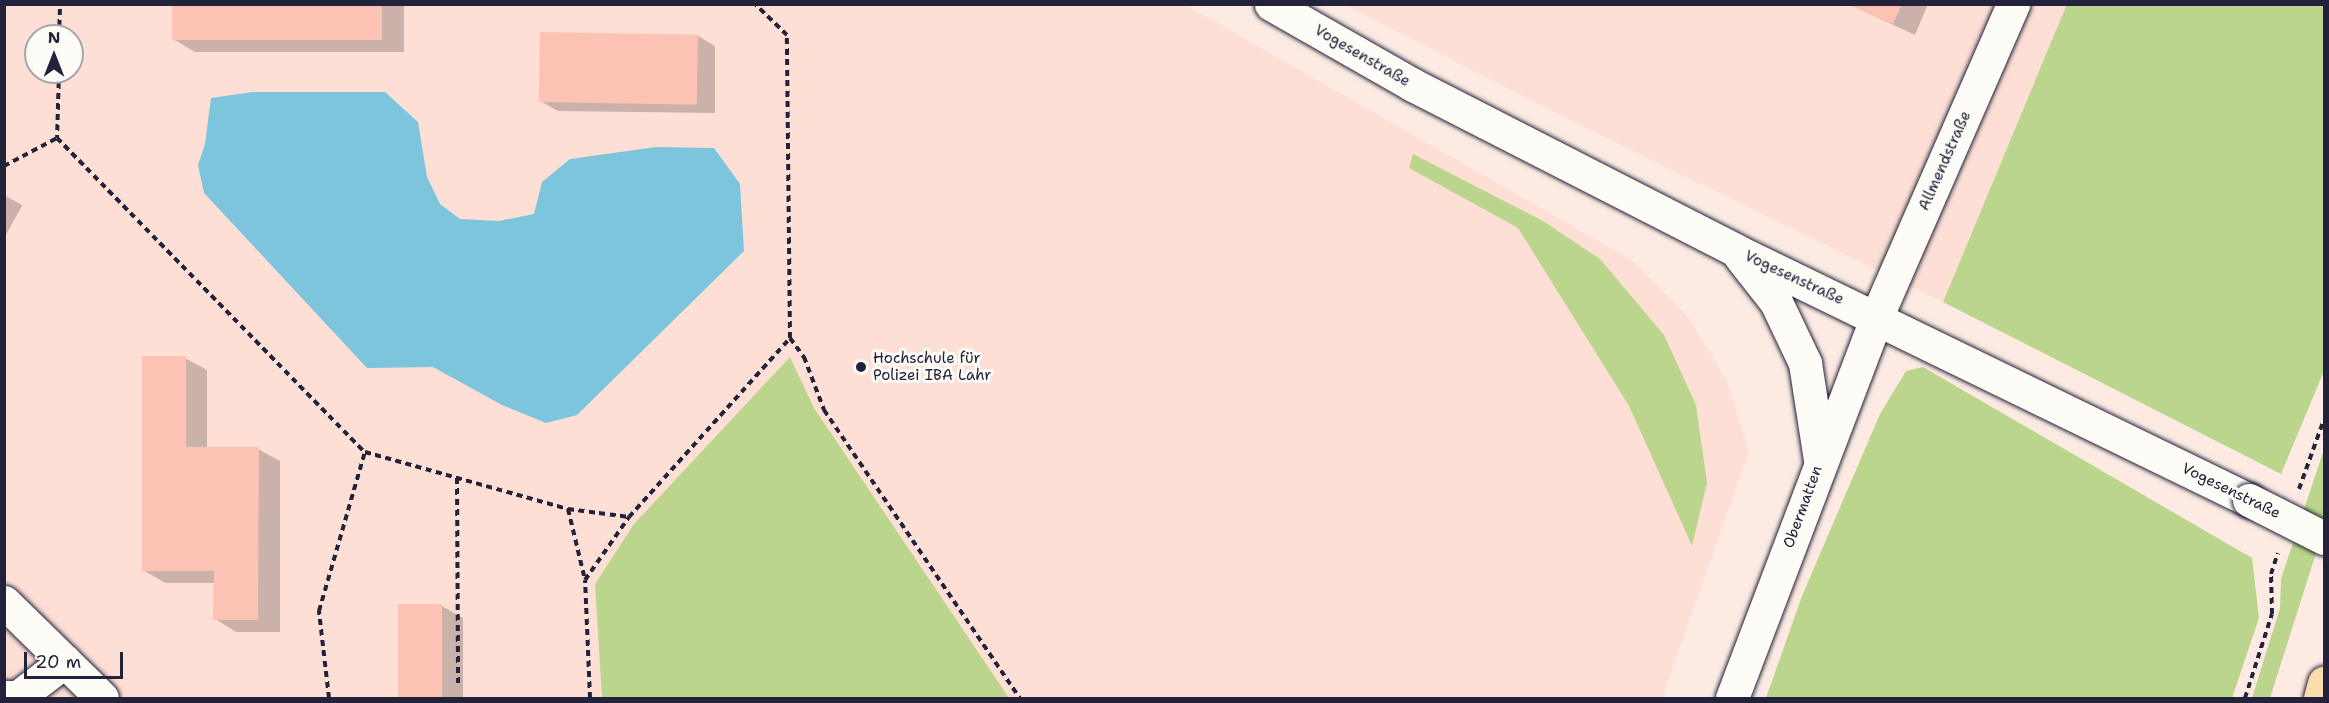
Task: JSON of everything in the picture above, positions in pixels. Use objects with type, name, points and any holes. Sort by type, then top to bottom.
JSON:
[{"type":"main road","points":[[2320,699],[2325,683]]},
{"type":"street","name":"Vogesenstraße","points":[[1271,4],[1413,85],[1735,250],[2325,538]]},
{"type":"street","name":"Allmendstraße","points":[[1876,318],[2013,4]]},
{"type":"street","points":[[1735,250],[1776,302],[1805,363],[1820,461]]},
{"type":"street","name":"Obermatten","points":[[1732,699],[1820,461],[1876,318]]},
{"type":"street","points":[[4,602],[102,699]]},
{"type":"street","points":[[4,697],[18,697],[65,662]]},
{"type":"path","points":[[59,24],[60,4]]},
{"type":"path","points":[[755,4],[788,35],[790,338],[804,357],[824,410],[1020,699]]},
{"type":"path","points":[[58,84],[57,138],[365,452],[568,509],[629,517]]},
{"type":"path","points":[[4,166],[57,138]]},
{"type":"path","points":[[585,580],[629,517],[790,338]]},
{"type":"path","points":[[2297,495],[2325,419]]},
{"type":"path","points":[[328,699],[319,611],[365,452]]},
{"type":"path","points":[[457,478],[458,683]]},
{"type":"path","points":[[568,509],[585,580],[590,699]]},
{"type":"path","points":[[2245,699],[2272,614],[2271,574],[2282,540]]},
{"type":"shaded area","name":"Hochschule für Polizei IBA Lahr","points":[[4,5],[1186,5],[1631,260],[1687,316],[1727,382],[1749,451],[1662,698],[5,698]]},
{"type":"shaded area","points":[[1346,5],[2067,5],[1943,302],[1560,115]]},
{"type":"green space","points":[[2067,4],[2324,5],[2324,371],[2281,474],[1943,302]]},
{"type":"green space","points":[[1413,154],[1543,221],[1600,259],[1664,335],[1696,405],[1707,483],[1692,546],[1629,406],[1518,228],[1409,168]]},
{"type":"green space","points":[[790,357],[814,408],[1009,698],[602,698],[595,584],[634,524]]},
{"type":"green space","points":[[1923,367],[2252,558],[2259,618],[2232,698],[1766,698],[1802,596],[1880,414],[1906,371]]},
{"type":"green space","points":[[2324,449],[2324,528],[2270,698],[2252,698],[2280,608],[2281,579]]},
{"type":"water","points":[[253,92],[385,92],[418,122],[427,177],[440,204],[460,219],[499,221],[534,214],[542,182],[570,159],[656,147],[714,148],[740,184],[744,251],[577,415],[546,423],[502,405],[433,367],[367,368],[204,193],[198,165],[205,144],[211,98]]},
{"type":"building","points":[[172,4],[382,4],[382,40],[172,40]]},
{"type":"building","points":[[1847,4],[1902,4],[1893,24]]},
{"type":"building","points":[[540,32],[698,35],[697,105],[539,102]]},
{"type":"building","points":[[142,356],[186,356],[186,447],[259,447],[258,620],[213,620],[214,571],[142,571]]},
{"type":"building","points":[[398,604],[442,604],[442,698],[398,698]]},
{"type":"place","name":"Hochschule für Polizei IBA Lahr","points":[[861,367]]}]
